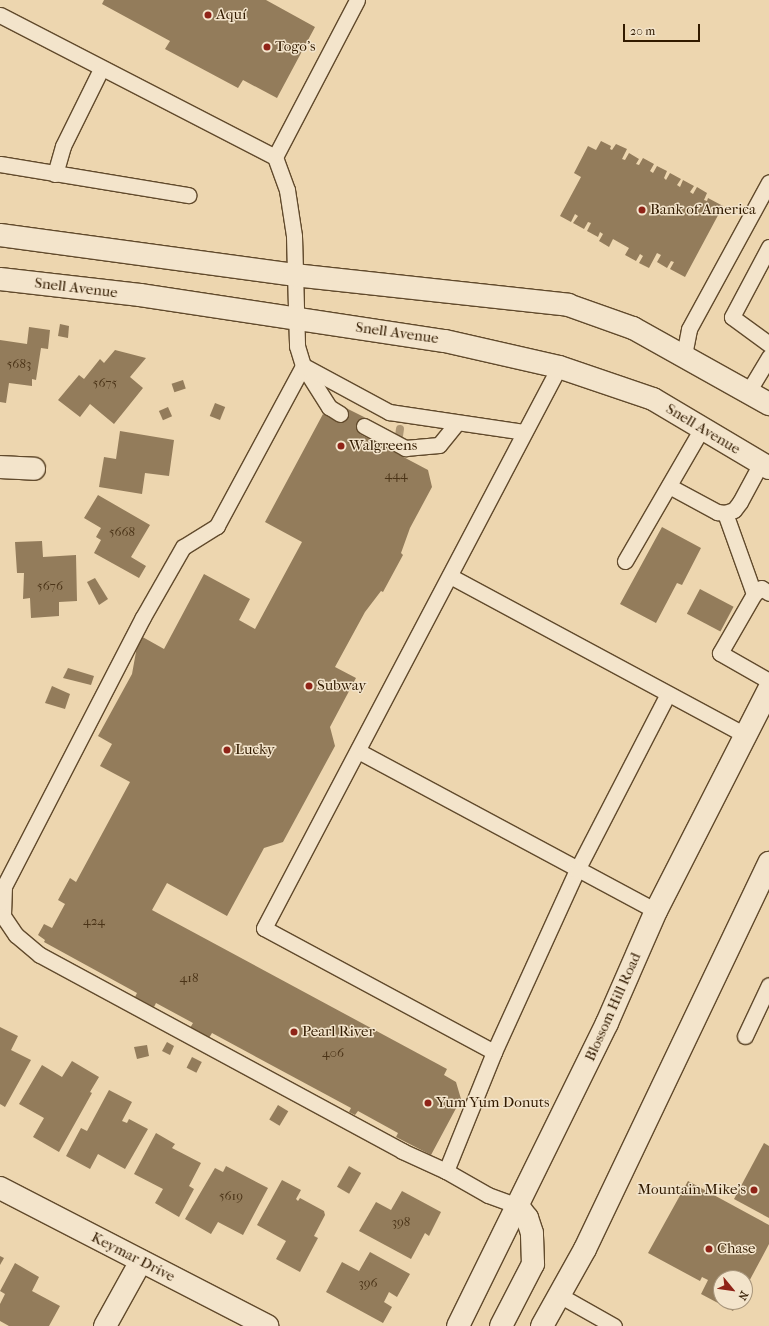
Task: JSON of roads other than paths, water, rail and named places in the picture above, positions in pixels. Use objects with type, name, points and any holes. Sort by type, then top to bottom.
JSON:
[{"type":"main road","points":[[0,236],[294,275],[568,305],[633,328],[684,355],[769,404]]},
{"type":"main road","name":"Snell Avenue","points":[[0,279],[140,295],[445,341],[559,367],[653,399],[765,466]]},
{"type":"main road","points":[[0,467],[34,469]]},
{"type":"main road","name":"Blossom Hill Road","points":[[458,1326],[607,1023],[656,911],[744,734],[769,689]]},
{"type":"main road","points":[[542,1326],[585,1249],[769,863]]},
{"type":"main road","name":"Keymar Drive","points":[[0,1188],[267,1326]]},
{"type":"main road","points":[[501,1326],[533,1264],[532,1233],[527,1218],[518,1206]]},
{"type":"main road","points":[[105,1326],[141,1261]]},
{"type":"lane","points":[[275,157],[356,0]]},
{"type":"lane","points":[[0,15],[101,69],[275,157],[287,190],[294,236],[297,346],[303,366],[329,407],[340,414]]},
{"type":"lane","points":[[55,174],[62,146],[101,69]]},
{"type":"lane","points":[[0,164],[188,195]]},
{"type":"lane","points":[[684,355],[689,328],[769,182]]},
{"type":"lane","points":[[769,247],[732,317],[769,344]]},
{"type":"lane","points":[[748,392],[769,356]]},
{"type":"lane","points":[[303,366],[389,412],[524,432]]},
{"type":"lane","points":[[303,366],[217,526],[183,547],[143,617],[4,886],[3,916],[16,935],[40,955],[402,1151],[446,1171],[488,1195],[518,1206]]},
{"type":"lane","points":[[494,1052],[264,928],[559,367]]},
{"type":"lane","points":[[364,426],[405,448],[439,445],[457,423]]},
{"type":"lane","points":[[626,561],[702,428]]},
{"type":"lane","points":[[669,486],[717,512],[725,513],[734,510],[765,466]]},
{"type":"lane","points":[[725,513],[762,593],[720,653],[769,681]]},
{"type":"lane","points":[[450,576],[744,734]]},
{"type":"lane","points":[[446,1171],[494,1052],[577,870],[668,694]]},
{"type":"lane","points":[[358,751],[577,870],[656,911]]},
{"type":"lane","points":[[745,1036],[769,985]]},
{"type":"lane","points":[[559,1295],[614,1326]]},
{"type":"waterway","points":[[399,436],[400,429]]},
{"type":"place","name":"Aquí","points":[[208,15]]},
{"type":"place","name":"Togo's","points":[[267,47]]},
{"type":"place","name":"Bank of America","points":[[642,210]]},
{"type":"place","name":"Walgreens","points":[[341,446]]},
{"type":"place","name":"Subway","points":[[309,686]]},
{"type":"place","name":"Lucky","points":[[227,750]]},
{"type":"place","name":"Pearl River","points":[[294,1032]]},
{"type":"place","name":"Yum Yum Donuts","points":[[428,1103]]},
{"type":"place","name":"Mountain Mike's","points":[[754,1190]]},
{"type":"place","name":"Chase","points":[[709,1249]]}]
